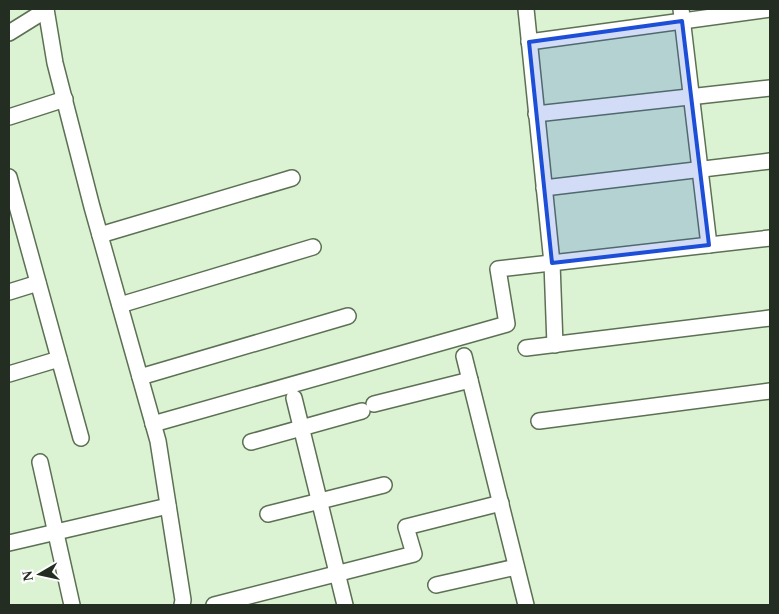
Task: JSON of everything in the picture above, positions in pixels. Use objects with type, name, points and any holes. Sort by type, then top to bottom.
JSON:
[{"type":"street","points":[[526,9],[552,263],[554,345]]},
{"type":"street","points":[[9,33],[46,10],[65,99],[100,235],[153,424],[184,600],[182,605]]},
{"type":"street","points":[[529,42],[681,15],[770,10]]},
{"type":"street","points":[[681,15],[708,245]]},
{"type":"street","points":[[536,114],[770,88]]},
{"type":"street","points":[[9,117],[65,99]]},
{"type":"street","points":[[544,188],[770,161]]},
{"type":"street","points":[[9,178],[81,438]]},
{"type":"street","points":[[100,235],[292,178]]},
{"type":"street","points":[[153,424],[507,324],[498,269],[770,238]]},
{"type":"street","points":[[120,305],[313,247]]},
{"type":"street","points":[[9,292],[38,283]]},
{"type":"street","points":[[140,377],[348,316]]},
{"type":"street","points":[[526,348],[770,318]]},
{"type":"street","points":[[464,356],[526,605]]},
{"type":"street","points":[[9,374],[59,359]]},
{"type":"street","points":[[251,442],[368,407],[470,380]]},
{"type":"street","points":[[539,421],[770,391]]},
{"type":"street","points":[[294,398],[345,605]]},
{"type":"street","points":[[40,462],[72,605]]},
{"type":"street","points":[[268,514],[384,485]]},
{"type":"street","points":[[214,605],[414,554],[406,527],[501,503]]},
{"type":"street","points":[[9,543],[168,506]]},
{"type":"street","points":[[436,585],[516,567]]},
{"type":"highlighted area","points":[[682,21],[709,245],[552,263],[529,42]]}]
